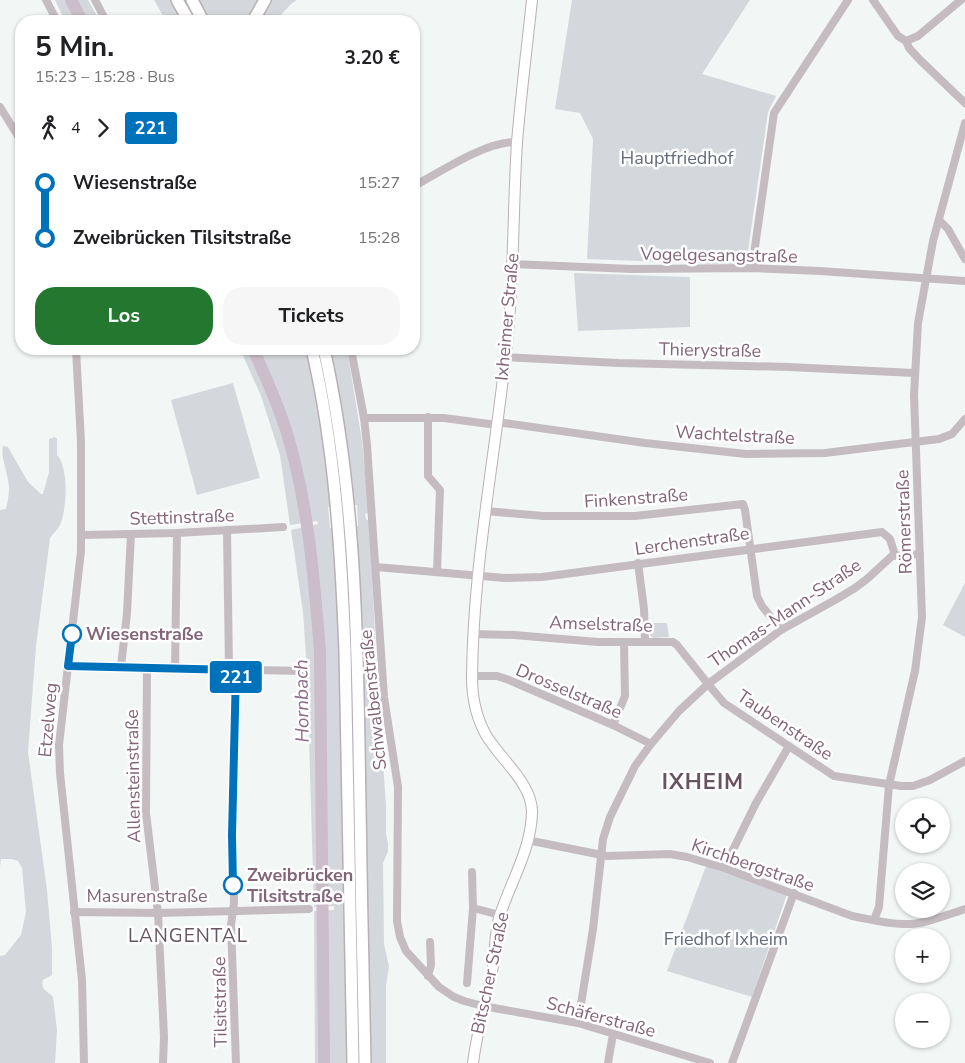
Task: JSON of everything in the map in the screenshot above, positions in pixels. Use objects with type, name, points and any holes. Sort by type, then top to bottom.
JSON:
[{"type":"highway","points":[[177,0],[186,15]]},
{"type":"highway","points":[[192,0],[200,15]]},
{"type":"highway","points":[[256,15],[265,0]]},
{"type":"highway","points":[[313,355],[342,506],[350,526],[357,655],[365,1063]]},
{"type":"highway","points":[[325,355],[339,429],[342,506],[338,528],[345,651],[353,1063]]},
{"type":"main road","name":"Ixheimer Straße","points":[[474,634],[478,575],[505,357],[512,264],[517,142],[532,0]]},
{"type":"main road","name":"Bitscher Straße","points":[[473,1063],[500,915],[520,864],[532,818],[532,804],[525,788],[490,742],[481,725],[474,699],[472,676],[474,634]]},
{"type":"street","points":[[46,0],[54,15]]},
{"type":"street","points":[[95,0],[103,15]]},
{"type":"street","points":[[752,268],[774,113],[848,0]]},
{"type":"street","points":[[873,0],[898,36],[906,41],[910,41],[918,36],[961,0]]},
{"type":"street","points":[[906,41],[909,48],[920,60],[965,103]]},
{"type":"street","points":[[0,107],[15,131]]},
{"type":"street","name":"Römerstraße","points":[[874,920],[879,907],[889,784],[915,671],[920,634],[922,597],[914,373],[918,323],[925,278],[938,220],[965,123]]},
{"type":"street","points":[[420,183],[492,145],[508,141],[517,142]]},
{"type":"street","points":[[938,220],[948,229],[965,259]]},
{"type":"street","name":"Vogelgesangstraße","points":[[512,264],[632,269],[752,268],[965,281]]},
{"type":"street","name":"Etzelweg","points":[[76,355],[81,442],[82,534],[59,745],[60,773],[82,980],[84,1063]]},
{"type":"street","name":"Schwalbenstraße","points":[[352,355],[364,418],[373,515],[384,697],[398,787],[398,930],[406,951],[439,987],[454,997],[483,1006]]},
{"type":"street","name":"Thierystraße","points":[[505,357],[618,363],[789,366],[914,373]]},
{"type":"street","points":[[428,417],[428,476],[440,490],[437,571]]},
{"type":"street","name":"Wachtelstraße","points":[[364,418],[428,417],[460,419],[746,454],[825,453],[916,443],[946,436],[962,428],[965,419]]},
{"type":"street","name":"Finkenstraße","points":[[486,511],[544,516],[635,516],[740,503],[743,504],[745,510],[751,549]]},
{"type":"street","name":"Stettinstraße","points":[[82,534],[131,534],[283,526]]},
{"type":"street","name":"Tilsitstraße","points":[[227,530],[232,670],[234,903],[232,911],[236,1063]]},
{"type":"street","points":[[175,669],[177,532]]},
{"type":"street","name":"Lerchenstraße","points":[[376,567],[514,578],[542,577],[882,532],[890,539],[894,555]]},
{"type":"street","points":[[121,667],[126,625],[131,534]]},
{"type":"street","points":[[751,549],[757,596],[762,606],[781,630]]},
{"type":"street","points":[[894,555],[920,554]]},
{"type":"street","name":"Thomas-Mann-Straße","points":[[578,1023],[592,937],[605,833],[610,817],[635,766],[679,711],[708,684],[781,630],[842,596],[867,579],[883,562],[894,555]]},
{"type":"street","points":[[638,564],[644,609],[645,642]]},
{"type":"street","name":"Amselstraße","points":[[474,634],[514,634],[572,641],[666,641],[677,645],[708,684]]},
{"type":"street","points":[[613,725],[625,696],[624,642]]},
{"type":"street","points":[[68,666],[304,671]]},
{"type":"street","name":"Allensteinstraße","points":[[147,668],[146,813],[158,913],[162,978],[163,1063]]},
{"type":"street","name":"Drosselstraße","points":[[472,676],[497,676],[509,680],[613,725],[651,744]]},
{"type":"street","name":"Taubenstraße","points":[[708,684],[724,703],[834,776],[908,787],[918,785],[965,761]]},
{"type":"street","points":[[724,868],[756,803],[789,746]]},
{"type":"street","name":"Kirchbergstraße","points":[[527,840],[601,854],[679,855],[724,868],[844,913],[874,920],[904,924],[916,923],[965,909]]},
{"type":"street","points":[[467,983],[473,908],[472,872]]},
{"type":"street","points":[[732,1063],[794,893]]},
{"type":"street","points":[[473,908],[500,915]]},
{"type":"street","name":"Masurenstraße","points":[[74,912],[158,913],[309,909]]},
{"type":"street","points":[[428,976],[431,965],[430,942]]},
{"type":"street","name":"Schäferstraße","points":[[483,1006],[578,1023],[710,1063]]},
{"type":"street","points":[[608,1063],[614,1034]]},
{"type":"green space","points":[[55,0],[88,0],[97,15],[62,15]]},
{"type":"green space","points":[[154,0],[297,0],[281,15],[163,15]]},
{"type":"green space","name":"Hauptfriedhof","points":[[572,0],[750,0],[702,74],[776,96],[768,112],[746,265],[587,259],[593,139],[580,113],[555,109]]},
{"type":"green space","points":[[574,273],[690,277],[690,327],[578,331]]},
{"type":"green space","points":[[243,355],[348,355],[362,441],[369,512],[365,514],[366,519],[369,521],[386,806],[388,851],[383,863],[384,944],[389,966],[386,986],[386,1063],[315,1063],[314,911],[334,910],[334,906],[314,907],[307,672],[303,612],[291,530],[318,524],[317,521],[290,525],[280,455],[261,396]],"holes":[[[357,505],[358,526],[330,528],[328,507]]]},
{"type":"green space","points":[[233,383],[260,478],[197,495],[171,400]]},
{"type":"green space","points":[[55,437],[57,439],[57,455],[64,469],[66,489],[60,525],[50,538],[36,646],[28,752],[47,890],[52,948],[52,975],[43,980],[42,986],[53,997],[57,1030],[55,1063],[0,1063],[0,956],[5,955],[21,935],[26,912],[22,868],[18,861],[1,859],[0,867],[0,510],[6,509],[9,489],[2,451],[3,446],[8,447],[28,482],[43,494],[49,472],[49,439]]},
{"type":"green space","points":[[965,583],[965,637],[943,625]]},
{"type":"green space","points":[[649,623],[667,623],[669,637],[653,638],[649,634]]},
{"type":"green space","name":"Friedhof Ixheim","points":[[706,866],[787,894],[752,997],[667,971]]},
{"type":"waterway","name":"Hornbach","points":[[71,0],[79,15]]},
{"type":"waterway","name":"Hornbach","points":[[256,355],[279,409],[294,457],[305,512],[315,595],[320,651],[324,1063]]},
{"type":"bus line","name":"221","points":[[72,634],[68,666],[236,670],[232,835],[233,885]]},
{"type":"place","name":"Wiesenstraße","points":[[72,634]]},
{"type":"place","name":"Zweibrücken Tilsitstraße","points":[[233,885]]},
{"type":"district","name":"IXHEIM","points":[[703,781]]},
{"type":"district","name":"LANGENTAL","points":[[188,935]]}]
